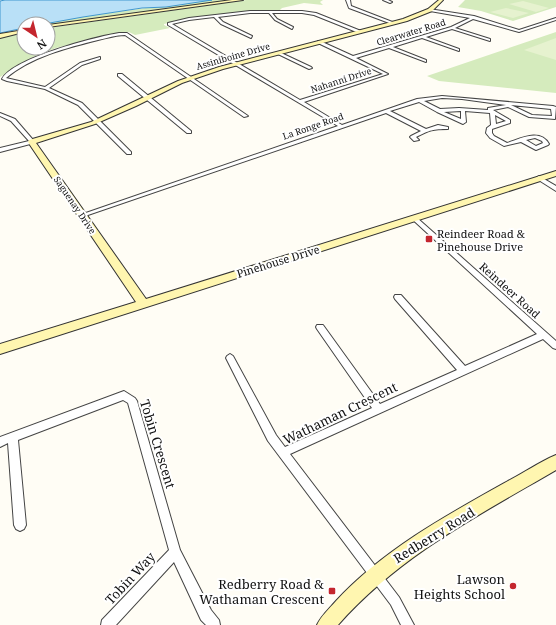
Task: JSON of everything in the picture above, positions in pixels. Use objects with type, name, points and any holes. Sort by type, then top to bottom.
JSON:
[{"type":"street","points":[[56,25],[241,0]]},
{"type":"street","points":[[346,0],[350,8]]},
{"type":"street","points":[[385,0],[390,2]]},
{"type":"street","name":"Assiniboine Drive","points":[[32,142],[98,121],[191,78],[236,64],[417,16],[430,10],[441,0]]},
{"type":"street","points":[[344,6],[393,23]]},
{"type":"street","points":[[430,10],[474,17],[519,31],[556,20]]},
{"type":"street","points":[[270,11],[272,18],[292,28]]},
{"type":"street","points":[[215,16],[270,11],[315,14],[360,32]]},
{"type":"street","points":[[215,16],[222,23],[251,37]]},
{"type":"street","name":"Nahanni Drive","points":[[215,16],[189,19],[169,24],[341,126]]},
{"type":"street","name":"Clearwater Road","points":[[352,58],[452,28],[474,17]]},
{"type":"street","points":[[452,28],[489,40]]},
{"type":"street","points":[[0,36],[16,33]]},
{"type":"street","points":[[129,153],[80,104],[46,88],[7,80],[4,78],[35,58],[54,50],[122,34],[128,34],[246,116]]},
{"type":"street","points":[[423,37],[458,50]]},
{"type":"street","name":"Nahanni Drive","points":[[300,102],[386,74],[319,42]]},
{"type":"street","points":[[389,47],[425,61]]},
{"type":"street","points":[[279,53],[310,68]]},
{"type":"street","points":[[46,88],[81,64],[99,58]]},
{"type":"street","points":[[120,75],[189,132]]},
{"type":"street","name":"La Ronge Road","points":[[83,216],[419,100],[448,97],[554,108]]},
{"type":"street","points":[[419,100],[463,122],[463,110]]},
{"type":"street","points":[[494,126],[492,112],[490,109],[508,104],[531,116],[555,118],[554,108]]},
{"type":"street","points":[[439,111],[447,109],[492,112],[508,120],[508,122],[490,128],[489,133],[492,137],[506,145],[522,140]]},
{"type":"street","points":[[386,111],[426,131]]},
{"type":"street","name":"Saguenay Drive","points":[[0,114],[13,120],[32,142],[143,303]]},
{"type":"street","points":[[416,140],[413,136],[441,127],[446,128]]},
{"type":"street","points":[[0,150],[32,142]]},
{"type":"street","name":"Pinehouse Drive","points":[[0,349],[556,173]]},
{"type":"street","points":[[539,178],[556,189]]},
{"type":"street","name":"Reindeer Road","points":[[414,218],[556,346]]},
{"type":"street","points":[[398,297],[464,371]]},
{"type":"street","points":[[320,327],[378,409]]},
{"type":"street","name":"Wathaman Crescent","points":[[408,625],[395,601],[284,452],[543,335]]},
{"type":"street","points":[[230,358],[272,438],[284,452]]},
{"type":"street","name":"Tobin Crescent","points":[[0,442],[124,394],[132,401],[175,552],[206,616],[214,625]]},
{"type":"street","points":[[13,437],[20,525]]},
{"type":"street","name":"Redberry Road","points":[[326,625],[336,613],[375,575],[415,544],[556,462]]},
{"type":"street","name":"Tobin Way","points":[[107,625],[175,552]]},
{"type":"green space","points":[[204,0],[234,0],[56,24],[56,21]]},
{"type":"green space","points":[[246,0],[323,0],[320,2],[323,5],[304,3],[282,8],[280,10],[251,11],[190,18],[164,24],[170,28],[135,35],[129,32],[121,32],[56,48],[56,27]]},
{"type":"green space","points":[[465,0],[556,0],[556,7],[513,21],[481,11],[458,7]]},
{"type":"green space","points":[[523,1],[549,8],[536,12],[509,4]]},
{"type":"green space","points":[[506,8],[529,13],[513,18],[490,12]]},
{"type":"green space","points":[[556,32],[556,93],[439,81],[427,76]]},
{"type":"green space","points":[[16,34],[16,56],[36,56],[0,77],[0,37]]},
{"type":"green space","points":[[556,38],[556,60],[524,50]]},
{"type":"water","points":[[212,0],[166,7],[142,8],[56,22],[56,16],[16,16],[16,30],[0,33],[0,1]]},
{"type":"place","name":"Reindeer Road & Pinehouse Drive","points":[[429,239]]},
{"type":"place","name":"Lawson Heights School","points":[[513,586]]},
{"type":"place","name":"Redberry Road & Wathaman Crescent","points":[[332,591]]}]
